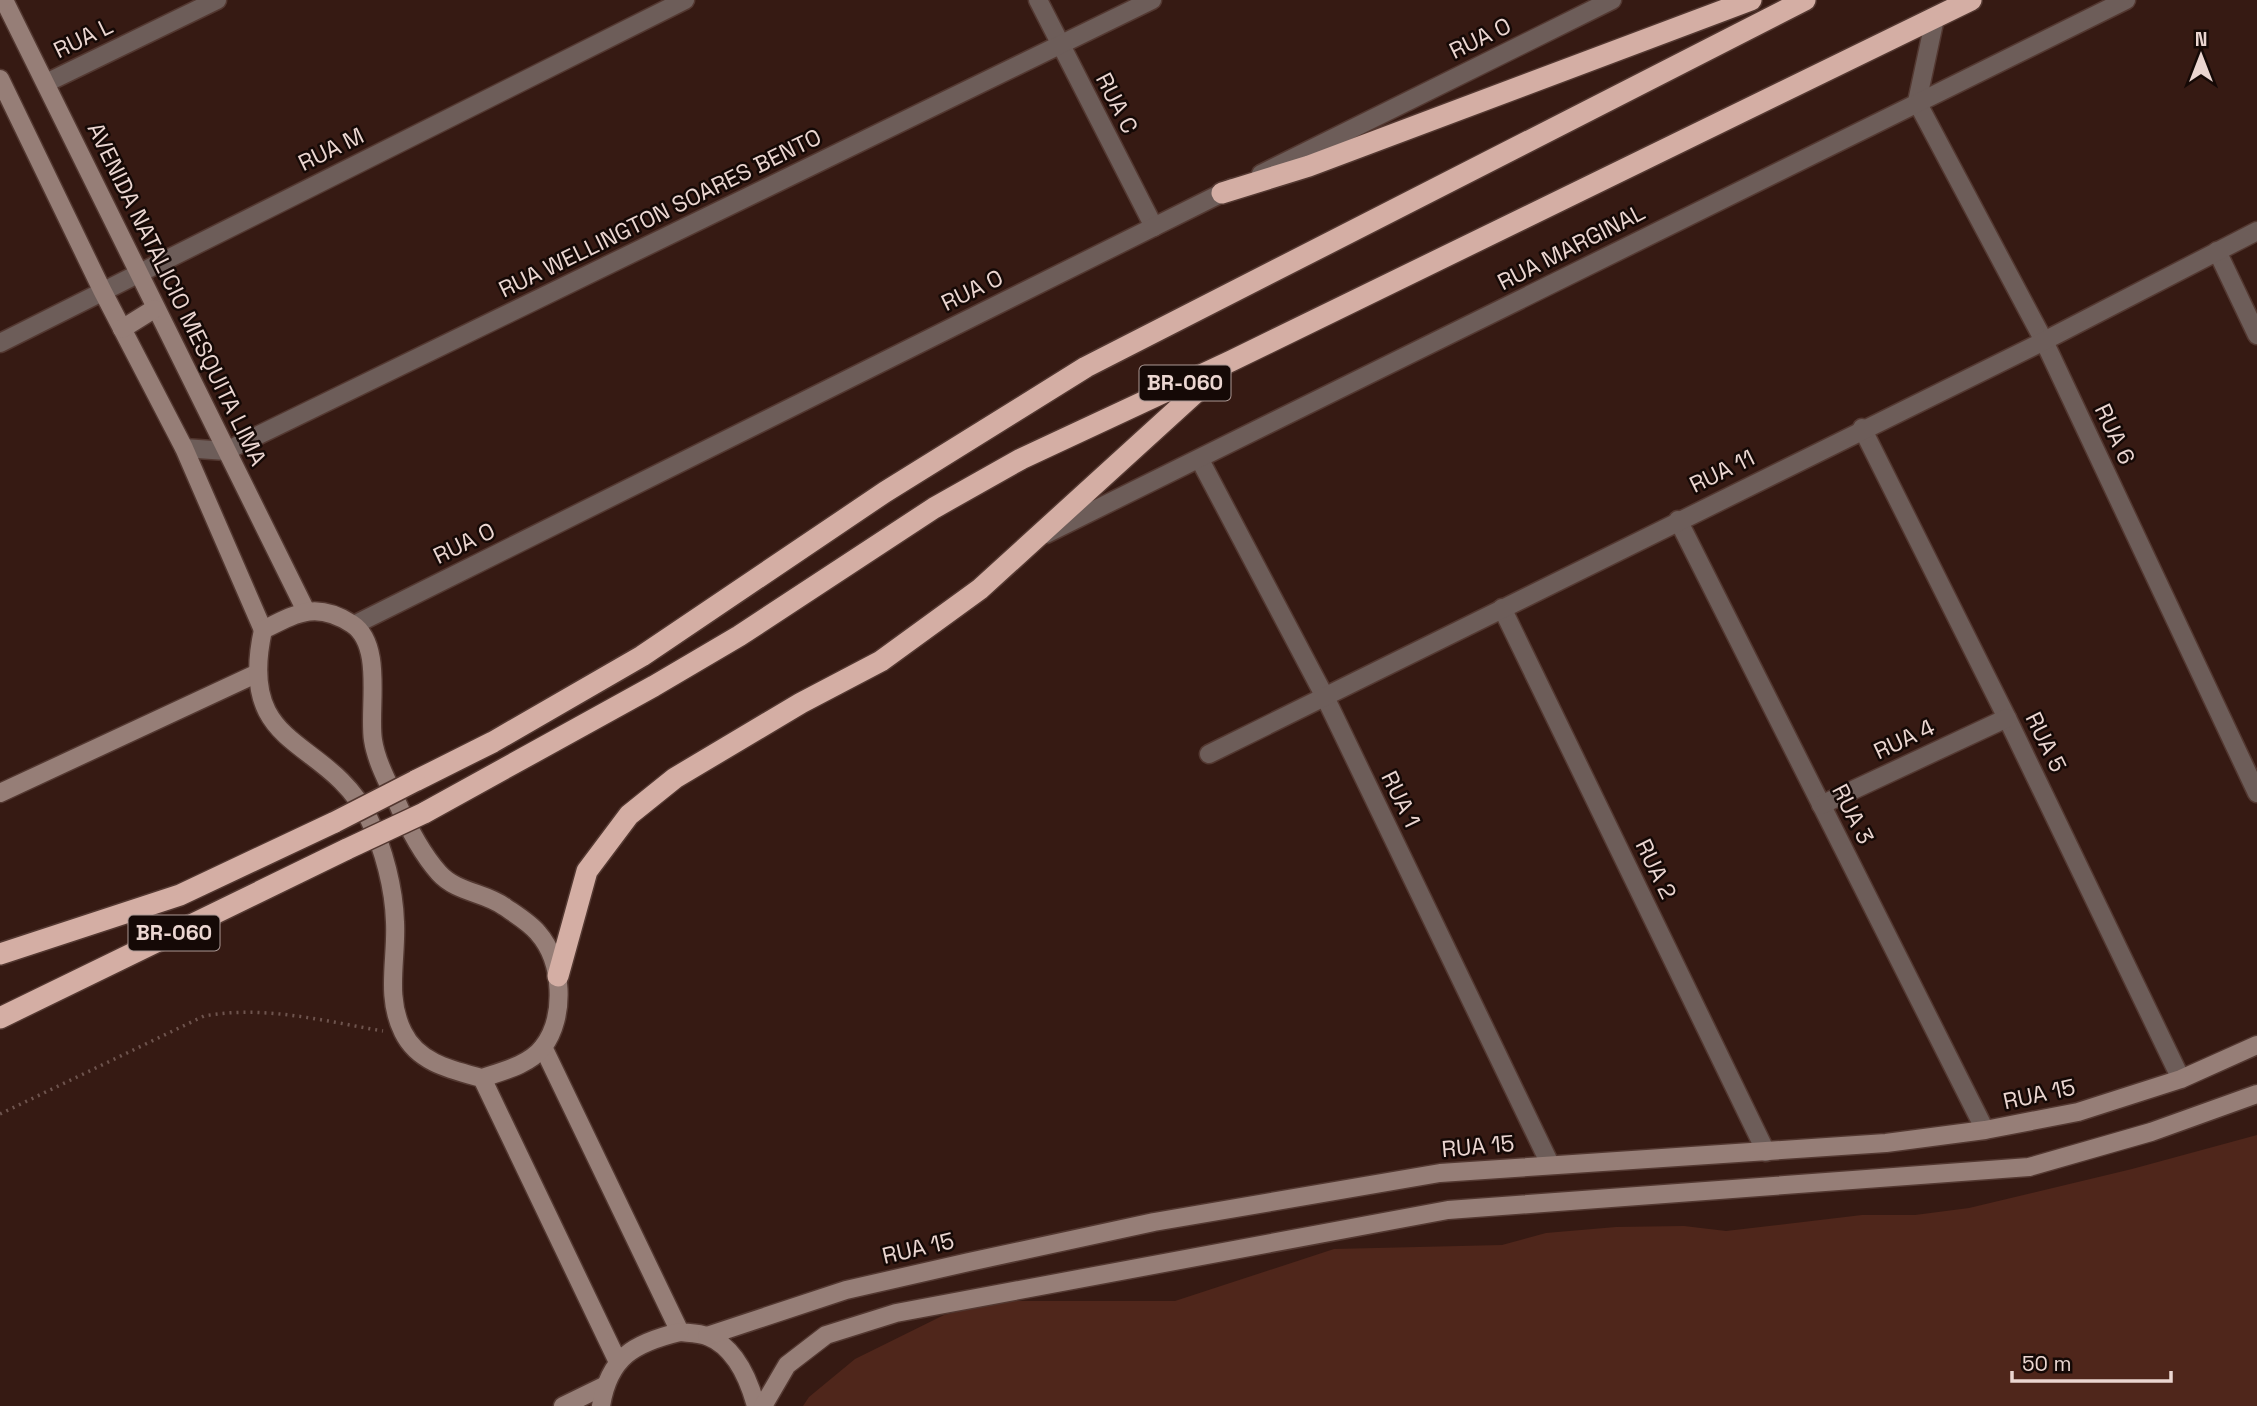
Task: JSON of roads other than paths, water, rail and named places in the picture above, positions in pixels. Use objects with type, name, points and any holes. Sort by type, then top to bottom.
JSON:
[{"type":"highway","points":[[1222,193],[1309,166],[1751,0]]},
{"type":"highway","name":"BR-060","points":[[0,954],[180,895],[493,743],[642,656],[885,492],[1086,367],[1805,0]]},
{"type":"highway","name":"BR-060","points":[[0,1018],[484,783],[707,655],[955,496],[1021,459],[1231,361],[1971,0]]},
{"type":"highway","points":[[558,976],[587,871],[629,815],[675,778],[801,703],[881,661],[980,589],[1231,361]]},
{"type":"street","name":"AVENIDA NATALICIO MESQUITA LIMA","points":[[4,0],[154,309],[305,609]]},
{"type":"street","name":"RUA L","points":[[46,83],[217,0]]},
{"type":"street","name":"RUA M","points":[[0,343],[685,0]]},
{"type":"street","name":"RUA C","points":[[1038,0],[1154,227]]},
{"type":"street","name":"RUA WELLINGTON SOARES BENTO","points":[[184,448],[226,451],[1152,0]]},
{"type":"street","name":"RUA O","points":[[354,625],[1612,0]]},
{"type":"street","name":"RUA MARGINAL","points":[[1037,539],[2126,0]]},
{"type":"street","points":[[1917,102],[1935,18]]},
{"type":"street","points":[[0,79],[122,329],[184,448],[263,630],[257,659],[259,695],[282,733],[329,768],[362,805],[377,836],[392,895],[395,923],[393,1002],[403,1034],[434,1065],[482,1078],[524,1063],[543,1047],[559,1012],[558,976],[539,933],[502,904],[464,891],[440,873],[407,821],[374,744],[374,680],[367,646],[354,625],[305,609],[263,630]]},
{"type":"street","name":"RUA 6","points":[[1917,102],[2044,341],[2257,793]]},
{"type":"street","name":"RUA 11","points":[[1209,754],[1862,428],[2044,341],[2257,231]]},
{"type":"street","points":[[2217,251],[2257,335]]},
{"type":"street","points":[[122,329],[154,309]]},
{"type":"street","name":"RUA 5","points":[[1862,428],[2007,718],[2181,1079]]},
{"type":"street","name":"RUA 1","points":[[1200,460],[1325,697],[1550,1164]]},
{"type":"street","name":"RUA 3","points":[[1678,520],[1985,1130]]},
{"type":"street","name":"RUA 2","points":[[1502,608],[1766,1152]]},
{"type":"street","points":[[0,793],[258,673]]},
{"type":"street","name":"RUA 4","points":[[1821,805],[2007,718]]},
{"type":"street","name":"RUA 15","points":[[708,1336],[846,1290],[1154,1222],[1440,1173],[1886,1143],[1985,1130],[2078,1112],[2181,1079],[2257,1045]]},
{"type":"street","points":[[543,1047],[680,1332]]},
{"type":"street","points":[[482,1078],[618,1362]]},
{"type":"street","points":[[763,1406],[787,1365],[825,1335],[896,1313],[1448,1210],[2029,1167],[2151,1132],[2257,1094]]},
{"type":"street","points":[[601,1406],[604,1386],[618,1362],[627,1353],[647,1341],[680,1332],[708,1336],[732,1353],[751,1387],[756,1406]]},
{"type":"street","points":[[563,1406],[604,1386]]}]
